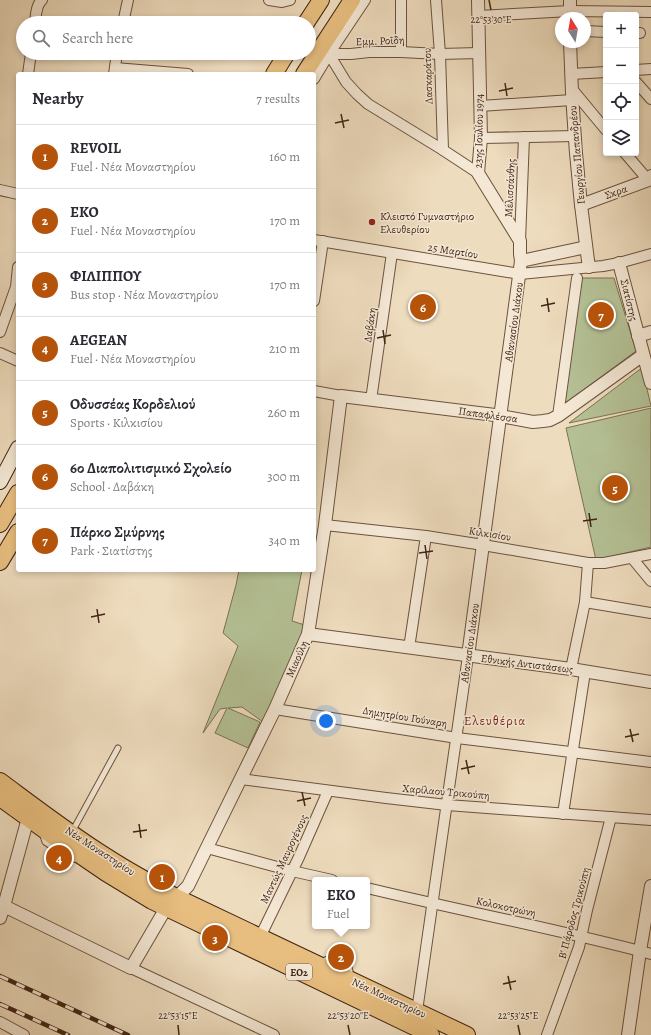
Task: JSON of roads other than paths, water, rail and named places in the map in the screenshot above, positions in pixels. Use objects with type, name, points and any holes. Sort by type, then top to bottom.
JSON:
[{"type":"main road","points":[[311,16],[321,0]]},
{"type":"main road","points":[[316,56],[352,0]]},
{"type":"main road","points":[[275,72],[283,60]]},
{"type":"main road","points":[[305,72],[313,60]]},
{"type":"main road","points":[[0,482],[16,452]]},
{"type":"main road","points":[[0,524],[16,496]]},
{"type":"main road","points":[[0,562],[16,535]]},
{"type":"main road","name":"Νέα Μοναστηρίου","points":[[0,781],[106,857],[154,885],[170,897],[431,1035]]},
{"type":"main road","name":"Νέα Μοναστηρίου","points":[[0,798],[129,888],[170,897],[260,937],[410,1024],[467,1035]]},
{"type":"street","points":[[36,16],[39,2],[42,0]]},
{"type":"street","points":[[125,16],[128,0]]},
{"type":"street","points":[[269,0],[286,1]]},
{"type":"street","points":[[316,76],[365,0]]},
{"type":"street","points":[[401,0],[401,52]]},
{"type":"street","name":"Λασκαράτου","points":[[436,0],[440,54],[443,150]]},
{"type":"street","name":"23ης Ιουλίου 1974","points":[[478,0],[481,138],[478,173],[520,241],[520,274]]},
{"type":"street","points":[[478,16],[570,10],[651,12]]},
{"type":"street","points":[[591,31],[603,32]]},
{"type":"street","name":"Γεωργίου Παπανδρέου","points":[[570,48],[574,136],[589,267]]},
{"type":"street","name":"Εμμ. Ροΐδη","points":[[329,54],[369,52],[440,54],[479,53]]},
{"type":"street","points":[[329,54],[346,82],[368,104],[478,173]]},
{"type":"street","points":[[28,72],[30,60]]},
{"type":"street","points":[[116,60],[114,71],[139,72]]},
{"type":"street","points":[[639,70],[651,69]]},
{"type":"street","points":[[571,74],[603,72]]},
{"type":"street","points":[[638,84],[651,99]]},
{"type":"street","points":[[480,106],[572,94],[603,127]]},
{"type":"street","points":[[481,138],[574,136]]},
{"type":"street","name":"Μελισσάνθης","points":[[520,241],[524,137]]},
{"type":"street","points":[[628,156],[650,178]]},
{"type":"street","name":"Σκρα","points":[[581,205],[650,178]]},
{"type":"street","points":[[0,190],[16,194]]},
{"type":"street","points":[[316,271],[318,241]]},
{"type":"street","name":"25 Μαρτίου","points":[[318,241],[520,274],[619,263],[651,254]]},
{"type":"street","points":[[521,261],[586,247]]},
{"type":"street","name":"Δαβάκη","points":[[371,400],[392,253]]},
{"type":"street","name":"Σιατίστης","points":[[619,263],[651,383]]},
{"type":"street","name":"Αθανασίου Διάκου","points":[[410,1024],[433,904],[520,274]]},
{"type":"street","points":[[558,416],[577,278]]},
{"type":"street","points":[[0,332],[16,287]]},
{"type":"street","points":[[638,336],[651,332]]},
{"type":"street","points":[[0,352],[16,359]]},
{"type":"street","name":"Παπαφλέσσα","points":[[316,391],[371,400],[501,416],[533,422],[550,420],[558,416],[643,355]]},
{"type":"street","name":"Μιαούλη","points":[[132,968],[170,897],[186,889],[190,883],[275,709],[308,634],[325,525],[341,396]]},
{"type":"street","name":"Κιλκισίου","points":[[325,525],[426,536],[588,563],[604,563],[651,554]]},
{"type":"street","points":[[409,648],[426,536]]},
{"type":"street","points":[[632,558],[651,581]]},
{"type":"street","points":[[571,669],[585,602],[588,563]]},
{"type":"street","points":[[585,602],[651,613]]},
{"type":"street","name":"Εθνικής Αντιστάσεως","points":[[308,634],[571,669],[651,682]]},
{"type":"street","points":[[563,814],[585,672]]},
{"type":"street","name":"Δημητρίου Γούναρη","points":[[275,709],[456,738],[651,762]]},
{"type":"street","name":"Χαρίλαου Τρικούπη","points":[[241,779],[447,805],[651,820]]},
{"type":"street","name":"Μαντώς Μαυρογένους","points":[[260,937],[328,791]]},
{"type":"street","name":"Β' Πάροδος Τρικούπη","points":[[546,1035],[579,947],[610,817]]},
{"type":"street","points":[[0,918],[28,818]]},
{"type":"street","points":[[207,848],[319,877]]},
{"type":"street","points":[[628,1035],[645,953],[651,886]]},
{"type":"street","name":"Κολοκοτρώνη","points":[[370,889],[582,936],[645,953]]},
{"type":"street","points":[[4,906],[274,1035]]},
{"type":"street","points":[[0,1022],[24,1035]]},
{"type":"lane","points":[[72,833],[118,748]]},
{"type":"lane","points":[[43,836],[45,842],[70,859],[76,859]]},
{"type":"lane","points":[[149,877],[153,876],[166,882],[170,897]]},
{"type":"lane","points":[[326,960],[333,957],[338,959],[348,964],[350,971]]},
{"type":"railway","points":[[0,976],[128,1035]]},
{"type":"railway","points":[[0,1004],[68,1035]]},
{"type":"place","name":"Κλειστό Γυμναστήριο Ελευθερίου","points":[[372,222]]},
{"type":"place","name":"6ο Διαπολιτισμικό Σχολείο","points":[[423,307]]},
{"type":"place","name":"Πάρκο Σμύρνης","points":[[601,315]]},
{"type":"place","name":"Οδυσσέας Κορδελιού","points":[[615,488]]},
{"type":"place","name":"AEGEAN","points":[[59,858]]},
{"type":"place","name":"REVOIL","points":[[162,877]]},
{"type":"place","name":"ΦΙΛΙΠΠΟΥ","points":[[215,938]]},
{"type":"place","name":"EKO","points":[[341,957]]},
{"type":"district","name":"Ελευθέρια","points":[[495,720]]}]
